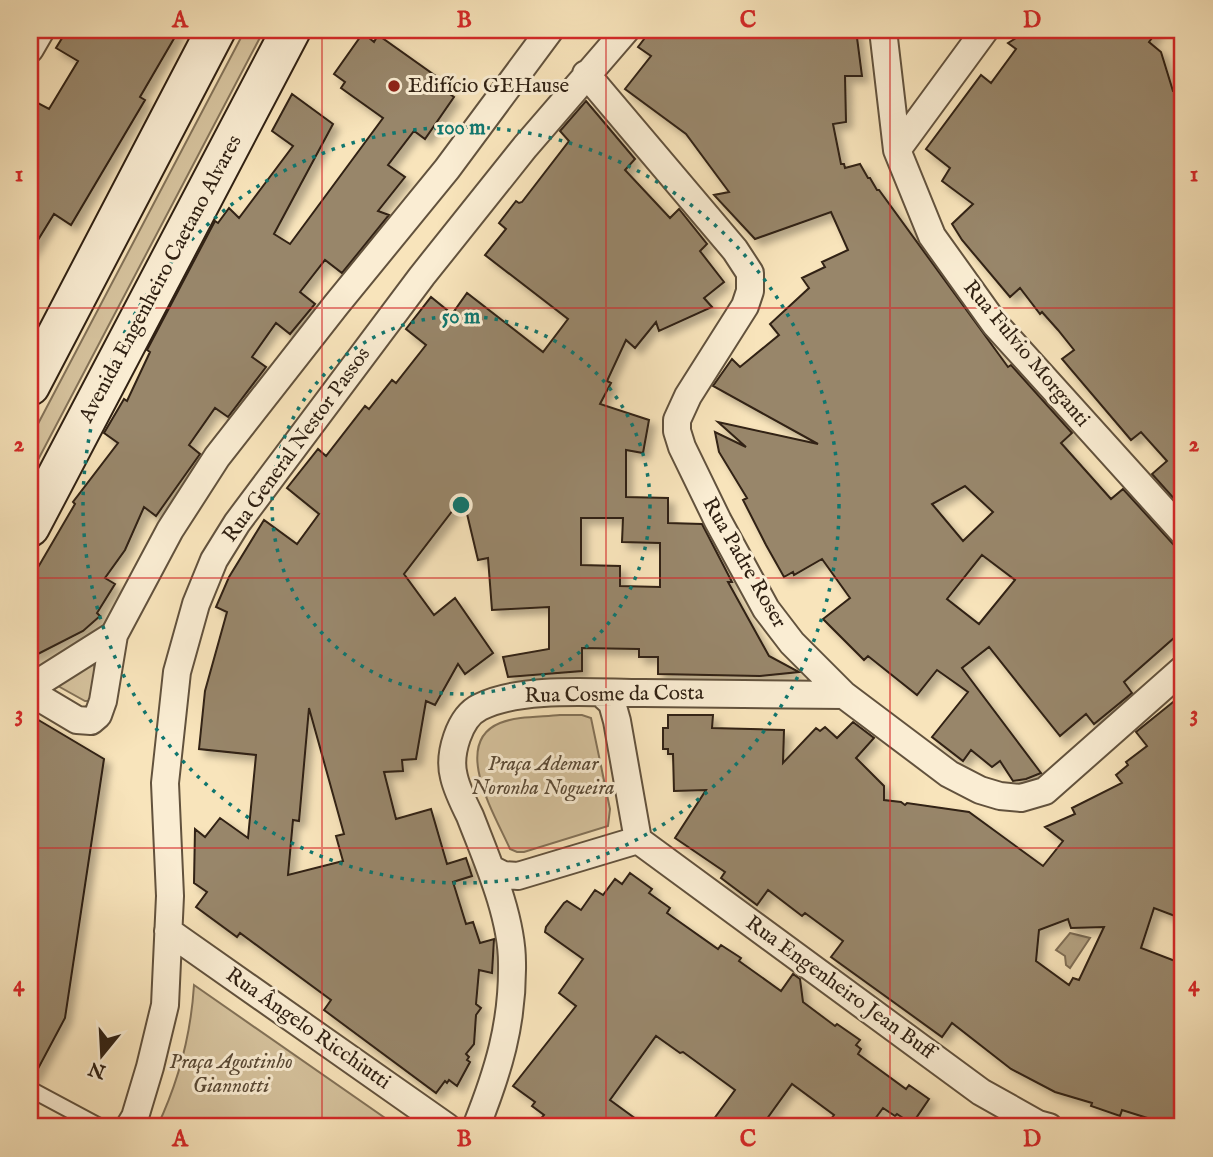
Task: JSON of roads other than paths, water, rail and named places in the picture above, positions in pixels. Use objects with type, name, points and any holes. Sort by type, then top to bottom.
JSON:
[{"type":"street","points":[[30,49],[41,30]]},
{"type":"street","points":[[30,386],[216,30]]},
{"type":"street","name":"Avenida Engenheiro Caetano Alvares","points":[[30,527],[291,30]]},
{"type":"street","points":[[114,635],[30,690],[77,720],[86,722],[94,719],[103,701],[114,635],[170,530],[217,457],[336,304],[447,169],[550,30]]},
{"type":"street","name":"Rua Fulvio Morganti","points":[[883,30],[897,150],[932,236],[995,324],[1183,532]]},
{"type":"street","points":[[897,150],[985,30]]},
{"type":"street","name":"Rua General Nestor Passos","points":[[129,1127],[135,1117],[165,1005],[170,897],[165,783],[177,672],[196,604],[214,561],[237,523],[414,287],[586,74],[614,34]]},
{"type":"street","name":"Rua Padre Roser","points":[[586,74],[736,250],[750,273],[752,283],[745,306],[688,396],[677,420],[677,431],[718,521],[766,609],[792,643],[844,695],[949,774],[980,790],[1021,798],[1045,791],[1183,669]]},
{"type":"street","points":[[491,869],[503,876],[518,876],[638,840],[617,721],[612,703],[601,693]]},
{"type":"street","name":"Rua Cosme da Costa","points":[[476,1127],[507,1038],[513,961],[491,869],[454,777],[454,750],[463,724],[478,707],[523,695],[844,695]]},
{"type":"street","name":"Rua Engenheiro Jean Buff","points":[[638,840],[981,1092],[1048,1127]]},
{"type":"street","name":"Rua Ângelo Ricchiutti","points":[[168,931],[447,1127]]},
{"type":"lane","points":[[30,1089],[101,1127]]},
{"type":"place","name":"Edifício GEHause","points":[[394,86]]},
{"type":"park label","name":"Praça Ademar Noronha Nogueira","points":[[543,776]]},
{"type":"park label","name":"Praça Agostinho Giannotti","points":[[231,1074]]}]
